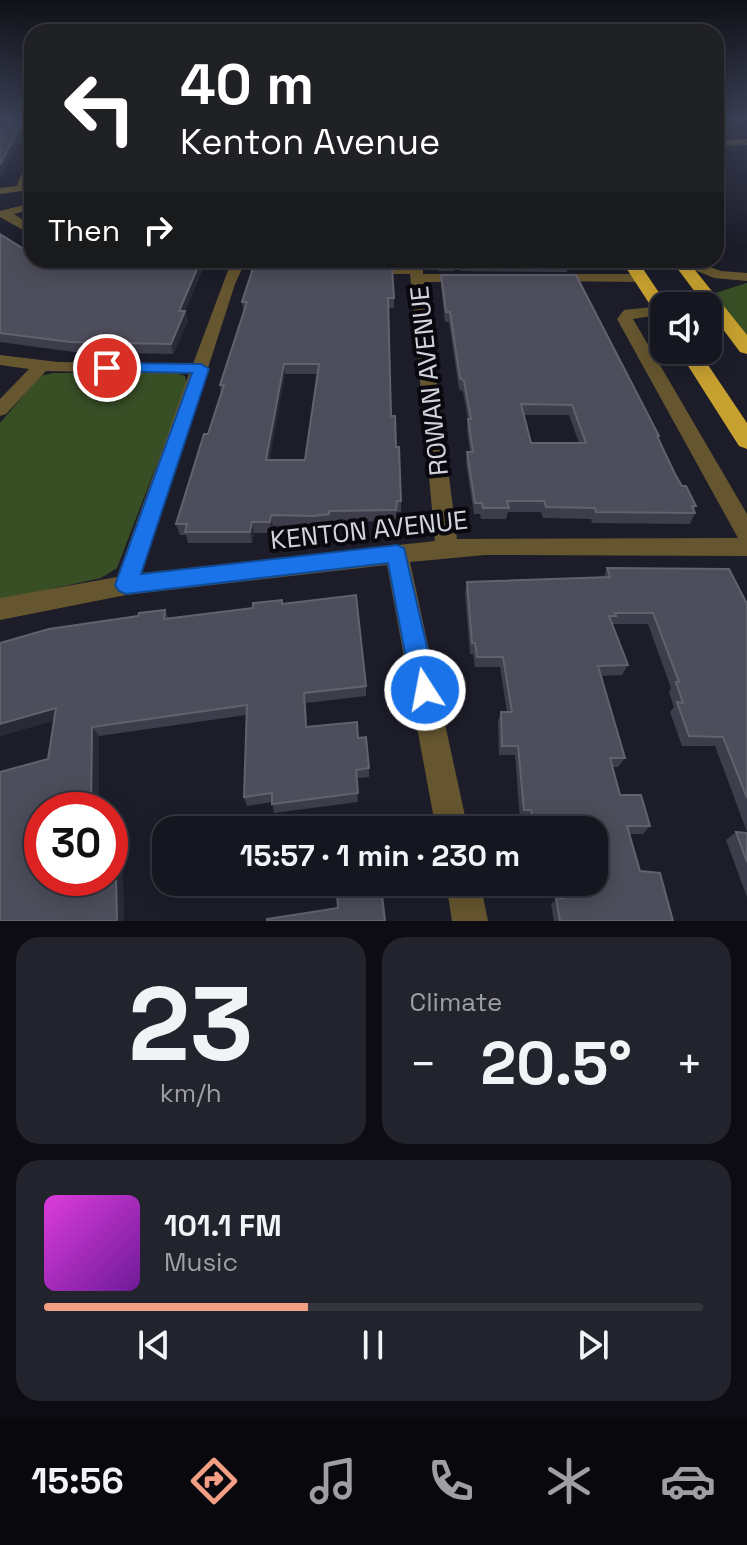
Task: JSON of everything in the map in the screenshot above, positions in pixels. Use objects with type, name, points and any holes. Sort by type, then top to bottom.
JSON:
[{"type":"highway","points":[[634,268],[650,292]]},
{"type":"highway","points":[[685,268],[703,292]]},
{"type":"highway","points":[[722,316],[747,348]]},
{"type":"highway","points":[[697,364],[747,441]]},
{"type":"street","points":[[0,191],[24,192]]},
{"type":"street","points":[[2,214],[24,208]]},
{"type":"street","points":[[2,214],[24,226]]},
{"type":"street","points":[[126,585],[239,268]]},
{"type":"street","points":[[700,268],[719,275],[747,279]]},
{"type":"street","points":[[351,270],[417,269],[487,278]]},
{"type":"street","name":"ROWAN AVENUE","points":[[417,269],[447,549]]},
{"type":"street","points":[[533,278],[641,278]]},
{"type":"street","points":[[711,292],[747,279]]},
{"type":"street","points":[[650,312],[636,311],[624,316],[650,362]]},
{"type":"street","points":[[0,360],[41,366],[201,369]]},
{"type":"street","points":[[651,364],[747,534]]},
{"type":"street","points":[[0,410],[41,366]]},
{"type":"street","name":"KENTON AVENUE","points":[[0,609],[126,585],[447,549],[485,546],[747,547]]},
{"type":"street","points":[[397,554],[449,816]]},
{"type":"street","points":[[466,896],[470,921]]},
{"type":"green space","points":[[747,283],[747,339],[722,310],[722,292],[718,292]]},
{"type":"green space","points":[[53,373],[175,373],[185,376],[187,385],[117,568],[101,578],[0,600],[0,423],[40,376]]},
{"type":"building","points":[[0,234],[24,249],[24,268],[198,268],[179,311],[185,311],[171,344],[70,342],[0,333]]},
{"type":"building","points":[[253,268],[392,268],[394,298],[388,298],[391,416],[395,416],[396,447],[399,447],[401,501],[397,501],[396,510],[329,511],[329,514],[314,516],[271,515],[270,522],[252,522],[250,532],[185,532],[187,524],[176,524],[204,434],[208,434],[224,385],[220,385],[247,302],[242,302]],"holes":[[[284,364],[319,364],[305,460],[266,460]]]},
{"type":"building","points":[[441,275],[576,275],[659,436],[675,474],[682,486],[686,486],[696,506],[692,506],[695,513],[596,512],[595,508],[546,507],[544,501],[507,501],[509,508],[483,508],[482,503],[475,503],[467,452],[473,452],[468,419],[471,419],[464,381],[460,378],[450,312],[446,312]],"holes":[[[521,404],[572,405],[586,443],[531,443]]]},
{"type":"building","points":[[607,568],[729,569],[747,604],[747,798],[723,737],[689,736],[677,702],[683,703],[676,682],[679,682],[653,613],[615,613],[616,616],[609,616],[628,665],[598,666],[625,758],[610,758],[620,795],[641,795],[650,826],[627,826],[640,871],[660,873],[673,921],[560,921],[556,898],[608,896],[608,816],[532,816],[531,810],[524,810],[518,746],[502,746],[501,712],[512,712],[503,657],[477,657],[475,643],[472,643],[467,582],[610,577]]},
{"type":"building","points":[[356,595],[366,686],[304,693],[306,727],[357,722],[358,738],[366,737],[369,768],[356,770],[358,793],[272,804],[272,793],[244,797],[247,705],[92,727],[91,792],[24,792],[24,896],[116,896],[117,921],[0,921],[0,772],[48,759],[56,708],[0,724],[0,643],[49,629],[138,616],[139,613],[165,610],[164,619],[253,608],[253,603],[282,600],[282,604]]},
{"type":"building","points":[[736,832],[747,833],[747,862]]},
{"type":"building","points":[[337,896],[382,896],[385,921],[267,921],[267,919],[338,908]]},
{"type":"route","points":[[107,368],[201,369],[126,585],[397,554],[425,690]]}]
